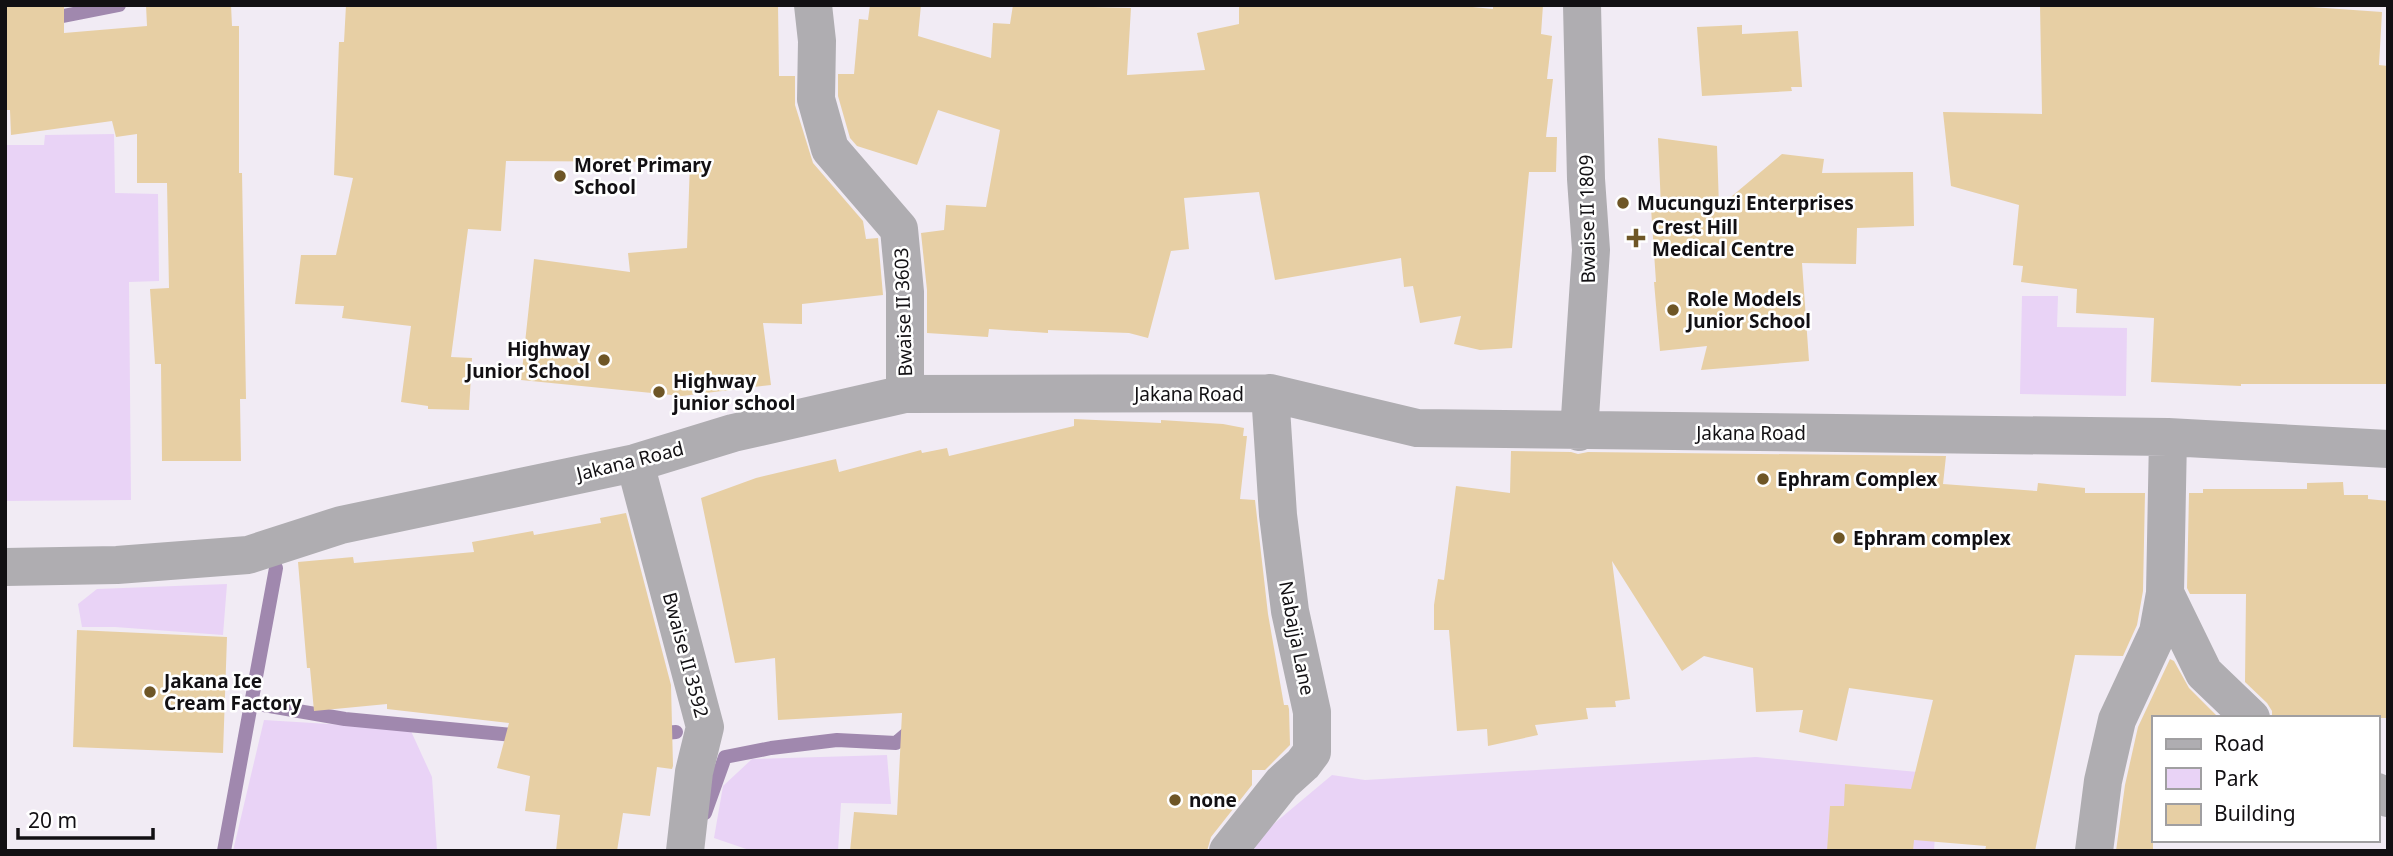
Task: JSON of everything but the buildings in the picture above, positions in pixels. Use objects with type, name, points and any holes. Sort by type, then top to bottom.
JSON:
[{"type":"street","name":"Bwaise II 3603","points":[[813,5],[817,41],[816,99],[830,149],[899,229],[905,292],[905,394]]},
{"type":"street","name":"Bwaise II 1809","points":[[1579,432],[1591,250],[1586,179],[1583,5]]},
{"type":"street","name":"Jakana Road","points":[[5,567],[117,565],[248,555],[341,526],[635,463],[733,433],[905,394],[1270,393],[1417,428],[2168,437],[2388,449]]},
{"type":"street","name":"Nabajja Lane","points":[[1228,851],[1282,783],[1312,752],[1312,712],[1290,611],[1282,543],[1270,393]]},
{"type":"street","points":[[2094,851],[2103,781],[2117,720],[2158,632],[2165,593],[2168,437]]},
{"type":"street","name":"Bwaise II 3592","points":[[635,463],[705,727],[694,772],[685,851]]},
{"type":"street","points":[[2165,593],[2204,673],[2249,716]]},
{"type":"green space","points":[[114,134],[115,193],[158,194],[159,281],[129,282],[131,500],[5,501],[5,145],[44,145],[45,135]]},
{"type":"green space","points":[[2022,296],[2058,296],[2057,327],[2127,328],[2126,396],[2020,394]]},
{"type":"green space","points":[[227,584],[223,635],[82,627],[78,604],[97,589]]},
{"type":"green space","points":[[264,720],[410,729],[432,777],[437,851],[233,851]]},
{"type":"green space","points":[[887,755],[891,804],[841,803],[838,851],[752,851],[714,838],[723,786],[752,759]]},
{"type":"green space","points":[[1756,757],[1939,774],[1934,851],[1254,851],[1257,838],[1332,775],[1365,780]]},
{"type":"waterway","points":[[48,19],[119,5]]},
{"type":"waterway","points":[[224,851],[276,568]]},
{"type":"waterway","points":[[251,703],[345,719],[524,736]]},
{"type":"waterway","points":[[705,813],[725,757],[837,740],[896,743],[911,730],[916,730]]},
{"type":"waterway","points":[[653,734],[676,732]]},
{"type":"place","name":"Moret Primary School","points":[[560,176]]},
{"type":"place","name":"Mucunguzi Enterprises","points":[[1623,203]]},
{"type":"place","name":"Crest Hill Medical Centre","points":[[1636,238]]},
{"type":"place","name":"Role Models Junior School","points":[[1673,310]]},
{"type":"place","name":"Highway Junior School","points":[[604,360]]},
{"type":"place","name":"Highway junior school","points":[[659,392]]},
{"type":"place","name":"Ephram Complex","points":[[1763,479]]},
{"type":"place","name":"Ephram complex","points":[[1839,538]]},
{"type":"place","name":"Jakana Ice Cream Factory","points":[[150,692]]},
{"type":"place","name":"none","points":[[1175,800]]}]
